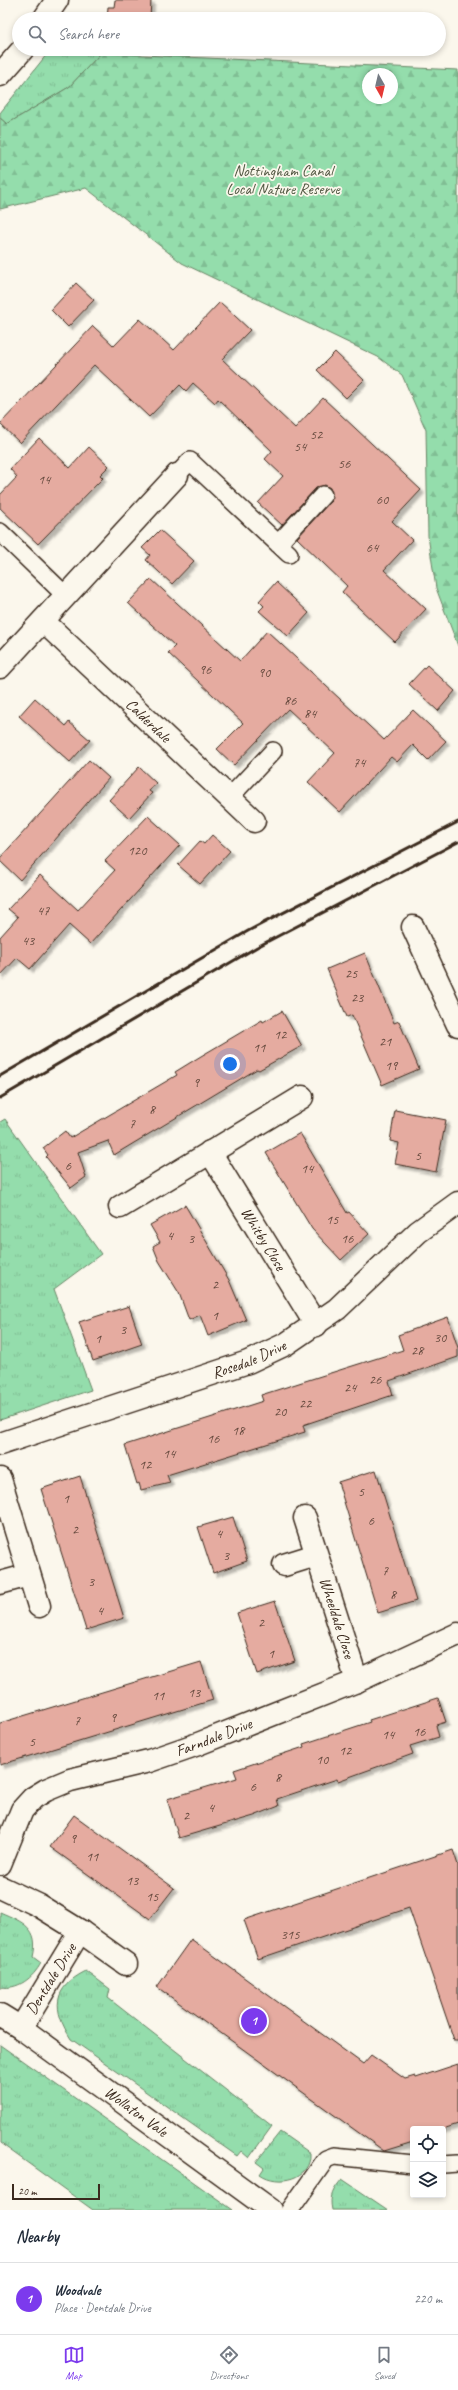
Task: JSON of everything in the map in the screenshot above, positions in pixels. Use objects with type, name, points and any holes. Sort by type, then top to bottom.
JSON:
[{"type":"street","points":[[49,12],[57,0]]},
{"type":"street","points":[[0,75],[17,56]]},
{"type":"street","points":[[0,667],[177,475]]},
{"type":"street","name":"Calderdale","points":[[42,621],[254,821]]},
{"type":"street","points":[[413,927],[453,999],[458,1025]]},
{"type":"street","points":[[120,1207],[302,1097]]},
{"type":"street","name":"Whitby Close","points":[[210,1152],[316,1325]]},
{"type":"street","name":"Rosedale Drive","points":[[0,1444],[248,1362],[286,1344],[316,1325],[337,1309],[418,1232],[458,1204]]},
{"type":"street","points":[[0,1479],[39,1606]]},
{"type":"street","name":"Wheeldale Close","points":[[305,1518],[357,1681]]},
{"type":"street","name":"Wheeldale Close","points":[[284,1565],[316,1556]]},
{"type":"street","points":[[0,1583],[30,1575]]},
{"type":"street","name":"Farndale Drive","points":[[0,1864],[22,1810],[34,1798],[46,1790],[70,1780],[149,1760],[198,1744],[357,1681],[458,1634]]},
{"type":"street","name":"Dentdale Drive","points":[[0,1887],[38,1905],[80,1931],[126,1964]]},
{"type":"street","name":"Dentdale Drive","points":[[21,2028],[80,1931]]},
{"type":"street","name":"Wollaton Vale","points":[[0,2015],[21,2028],[271,2210]]},
{"type":"lane","points":[[177,475],[190,461],[283,549],[323,495]]},
{"type":"lane","points":[[0,532],[66,596]]},
{"type":"lane","points":[[229,798],[273,751]]},
{"type":"lane","points":[[290,2210],[326,2159],[334,2156],[410,2164]]},
{"type":"lane","points":[[446,2164],[458,2163]]},
{"type":"green space","points":[[45,56],[98,56],[69,87],[7,124],[0,118],[0,113]]},
{"type":"green space","name":"Nottingham Canal Local Nature Reserve","points":[[98,56],[164,56],[458,70],[458,646],[436,588],[428,536],[426,430],[402,375],[378,357],[182,263],[86,188],[0,209],[0,118],[7,124],[69,87]]},
{"type":"green space","points":[[5,1119],[101,1254],[54,1289],[91,1390],[0,1420],[0,1122]]},
{"type":"green space","points":[[0,1912],[16,1919],[28,1927],[34,1939],[35,1947],[33,1957],[41,1963],[34,1974],[24,1982],[13,1987],[0,1987]]},
{"type":"green space","points":[[86,1971],[110,1989],[108,1998],[272,2126],[249,2158],[241,2151],[237,2156],[71,2039],[58,2009],[59,2000],[61,1992],[67,1985]]},
{"type":"green space","points":[[0,2045],[233,2210],[93,2210],[0,2143]]},
{"type":"green space","points":[[280,2132],[310,2153],[309,2162],[306,2169],[300,2174],[284,2180],[276,2180],[267,2178],[260,2174],[264,2168],[256,2162]]},
{"type":"green space","points":[[342,2179],[388,2210],[332,2210],[332,2193]]},
{"type":"building","points":[[115,0],[151,0],[150,12],[108,12],[108,7],[114,7]]},
{"type":"building","points":[[76,283],[94,300],[68,327],[51,310]]},
{"type":"building","points":[[220,302],[250,330],[222,359],[295,428],[323,398],[421,490],[392,521],[412,540],[384,570],[426,609],[395,642],[342,592],[347,586],[297,538],[331,501],[333,497],[330,488],[325,485],[316,488],[282,525],[258,503],[283,476],[265,459],[272,451],[218,399],[215,403],[193,383],[186,391],[180,385],[149,417],[94,365],[20,443],[0,424],[93,326],[114,346],[140,319],[174,350]]},
{"type":"building","points":[[335,352],[364,380],[346,398],[317,370]]},
{"type":"building","points":[[39,438],[70,468],[89,447],[109,466],[100,475],[103,478],[38,544],[0,508],[0,495],[17,477],[10,469]]},
{"type":"building","points":[[160,530],[194,561],[172,584],[146,560],[150,555],[142,548]]},
{"type":"building","points":[[151,579],[240,661],[267,631],[384,740],[413,710],[446,741],[428,760],[413,745],[397,762],[391,757],[340,812],[308,782],[335,753],[288,709],[234,765],[217,749],[243,723],[168,653],[175,646],[128,603]]},
{"type":"building","points":[[276,582],[309,613],[288,636],[259,611],[264,606],[259,601]]},
{"type":"building","points":[[427,665],[455,691],[438,711],[409,684]]},
{"type":"building","points":[[35,698],[66,726],[69,722],[90,740],[70,762],[19,716]]},
{"type":"building","points":[[89,760],[109,778],[20,880],[0,861],[0,858]]},
{"type":"building","points":[[139,767],[156,783],[149,791],[152,793],[129,818],[109,800]]},
{"type":"building","points":[[148,816],[180,845],[90,944],[69,925],[30,969],[17,958],[0,976],[0,937],[18,917],[8,909],[40,875],[78,910],[115,870],[105,861]]},
{"type":"building","points":[[212,835],[230,851],[200,884],[178,865],[200,841],[204,844]]},
{"type":"building","points":[[365,953],[394,1023],[399,1021],[419,1069],[382,1085],[352,1015],[347,1017],[327,969]]},
{"type":"building","points":[[282,1011],[302,1046],[259,1070],[257,1069],[114,1155],[108,1141],[78,1152],[86,1177],[71,1188],[46,1157],[48,1155],[43,1148],[65,1131],[70,1138],[177,1075],[175,1072],[201,1056],[262,1020],[263,1022]]},
{"type":"building","points":[[395,1110],[446,1120],[436,1172],[395,1164],[399,1143],[390,1141]]},
{"type":"building","points":[[300,1133],[347,1213],[349,1212],[369,1234],[341,1260],[312,1229],[266,1153]]},
{"type":"building","points":[[185,1205],[229,1280],[246,1320],[208,1336],[200,1315],[189,1320],[179,1293],[159,1261],[153,1246],[160,1242],[150,1225]]},
{"type":"building","points":[[129,1306],[142,1344],[93,1361],[79,1322]]},
{"type":"building","points":[[448,1317],[458,1348],[458,1357],[389,1381],[393,1395],[303,1425],[305,1432],[167,1475],[170,1483],[141,1490],[139,1483],[137,1484],[125,1445],[263,1401],[261,1395],[403,1350],[398,1335]]},
{"type":"building","points":[[376,1470],[416,1601],[378,1613],[338,1482]]},
{"type":"building","points":[[80,1476],[124,1618],[86,1630],[41,1489]]},
{"type":"building","points":[[233,1517],[247,1561],[213,1573],[198,1527]]},
{"type":"building","points":[[275,1601],[295,1661],[257,1674],[237,1613]]},
{"type":"building","points":[[201,1662],[213,1700],[0,1765],[0,1723]]},
{"type":"building","points":[[438,1698],[446,1722],[436,1725],[439,1737],[410,1746],[413,1754],[338,1781],[337,1779],[277,1799],[279,1806],[254,1816],[179,1838],[167,1799],[237,1778],[234,1770],[304,1747],[303,1744],[370,1722],[369,1720]]},
{"type":"building","points":[[74,1815],[174,1888],[150,1919],[50,1847]]},
{"type":"building","points":[[453,1850],[458,1865],[458,2040],[454,2040],[409,1908],[258,1959],[244,1920]]},
{"type":"building","points":[[191,1939],[363,2064],[371,2055],[405,2079],[415,2076],[416,2078],[458,2064],[458,2124],[446,2128],[446,2126],[410,2126],[410,2143],[384,2151],[157,1987]]},
{"type":"railway","points":[[0,1076],[248,931],[458,822]]},
{"type":"railway","points":[[0,1098],[257,947],[458,842]]},
{"type":"place","name":"Woodvale","points":[[254,2021]]}]
